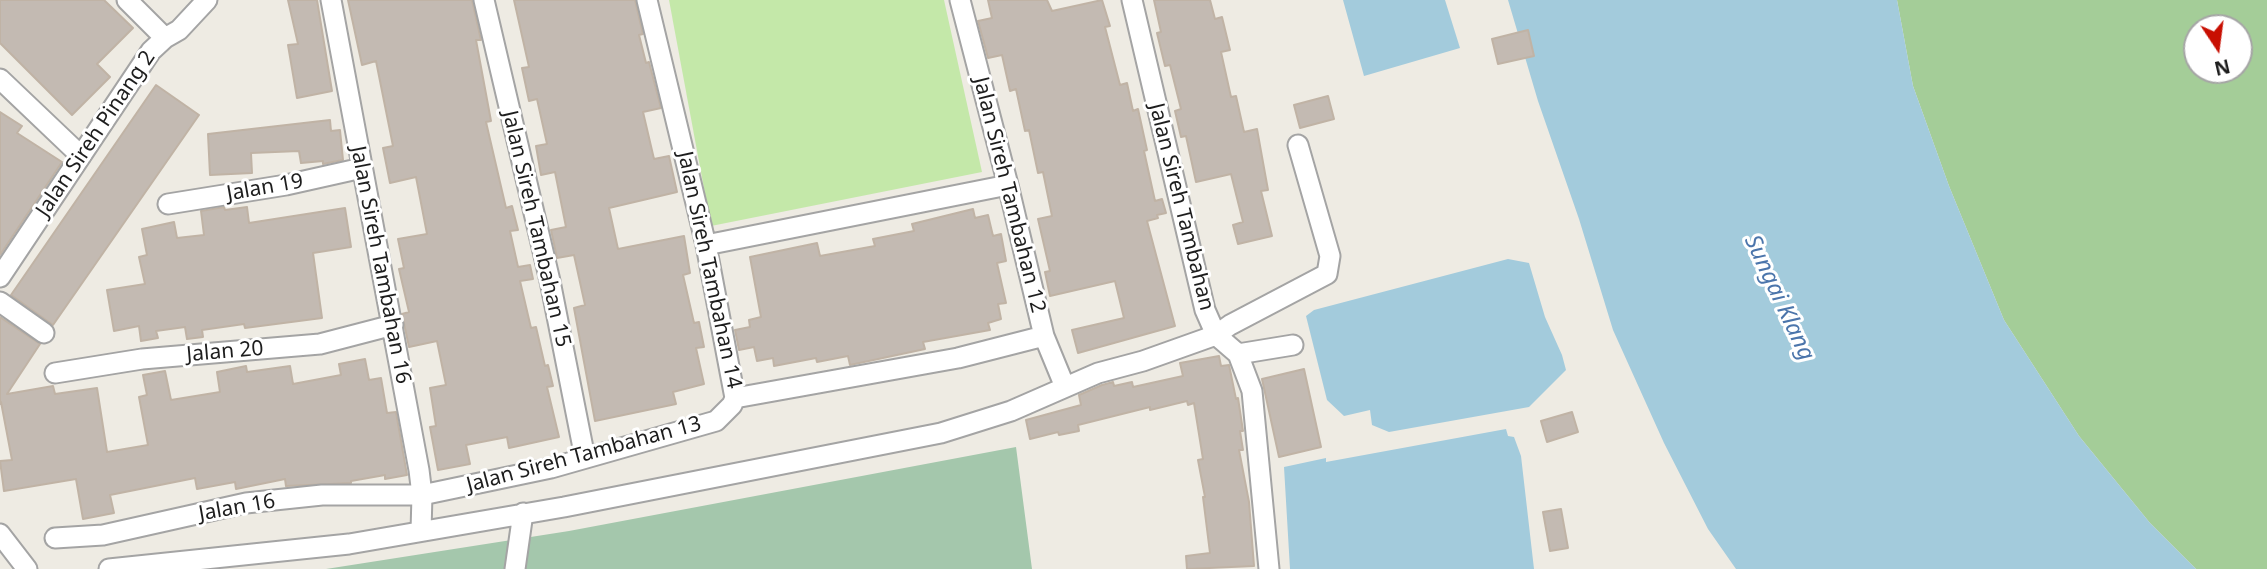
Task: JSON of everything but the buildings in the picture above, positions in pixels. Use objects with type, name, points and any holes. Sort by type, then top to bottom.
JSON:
[{"type":"street","name":"Jalan Sireh Pinang 2","points":[[0,277],[150,51],[165,38],[127,0]]},
{"type":"street","points":[[165,38],[179,30],[207,0]]},
{"type":"street","name":"Jalan Sireh Tambahan 16","points":[[331,0],[393,325],[422,495],[421,531]]},
{"type":"street","name":"Jalan Sireh Tambahan 15","points":[[484,0],[550,281],[585,458]]},
{"type":"street","name":"Jalan Sireh Tambahan 14","points":[[647,0],[706,245],[735,398],[958,358],[1044,336]]},
{"type":"street","name":"Jalan Sireh Tambahan 12","points":[[960,0],[1009,185],[1044,336],[1065,387]]},
{"type":"street","name":"Jalan Sireh Tambahan","points":[[1132,0],[1205,310],[1216,335],[1238,354],[1252,391],[1269,569]]},
{"type":"street","points":[[0,79],[81,156]]},
{"type":"street","points":[[109,569],[349,544],[685,484],[941,433],[1011,411],[1098,373],[1143,361],[1216,335],[1327,274],[1330,256],[1298,145]]},
{"type":"street","name":"Jalan 19","points":[[168,204],[286,185],[362,168]]},
{"type":"street","points":[[706,245],[1009,185]]},
{"type":"street","points":[[0,302],[44,333]]},
{"type":"street","name":"Jalan 20","points":[[55,373],[142,359],[320,344],[393,325]]},
{"type":"street","points":[[1238,354],[1293,345]]},
{"type":"street","name":"Jalan Sireh Tambahan 13","points":[[422,495],[551,468],[716,421],[732,405],[735,398]]},
{"type":"street","name":"Jalan 16","points":[[55,538],[103,535],[246,503],[322,495],[422,495]]},
{"type":"street","points":[[515,569],[523,513]]},
{"type":"street","points":[[0,534],[26,569]]},
{"type":"green space","points":[[669,0],[944,0],[982,172],[711,226]]},
{"type":"green space","points":[[1897,0],[2267,0],[2267,569],[2196,569],[2150,523],[2079,436],[2004,320],[1949,186],[1913,86]]},
{"type":"green space","points":[[1016,447],[1032,569],[326,569],[569,531]]},
{"type":"water","points":[[1343,0],[1445,0],[1460,48],[1364,76]]},
{"type":"water","name":"Sungai Klang","points":[[1508,0],[1897,0],[1913,86],[1949,186],[2004,320],[2079,436],[2150,523],[2196,569],[1736,569],[1708,529],[1664,443],[1613,330]]},
{"type":"water","points":[[1508,259],[1529,263],[1545,317],[1566,370],[1529,407],[1389,432],[1372,425],[1370,410],[1344,416],[1327,400],[1306,316],[1314,310]]},
{"type":"water","points":[[1506,429],[1508,436],[1514,437],[1521,456],[1534,569],[1290,569],[1284,467],[1326,458],[1326,462]]}]
